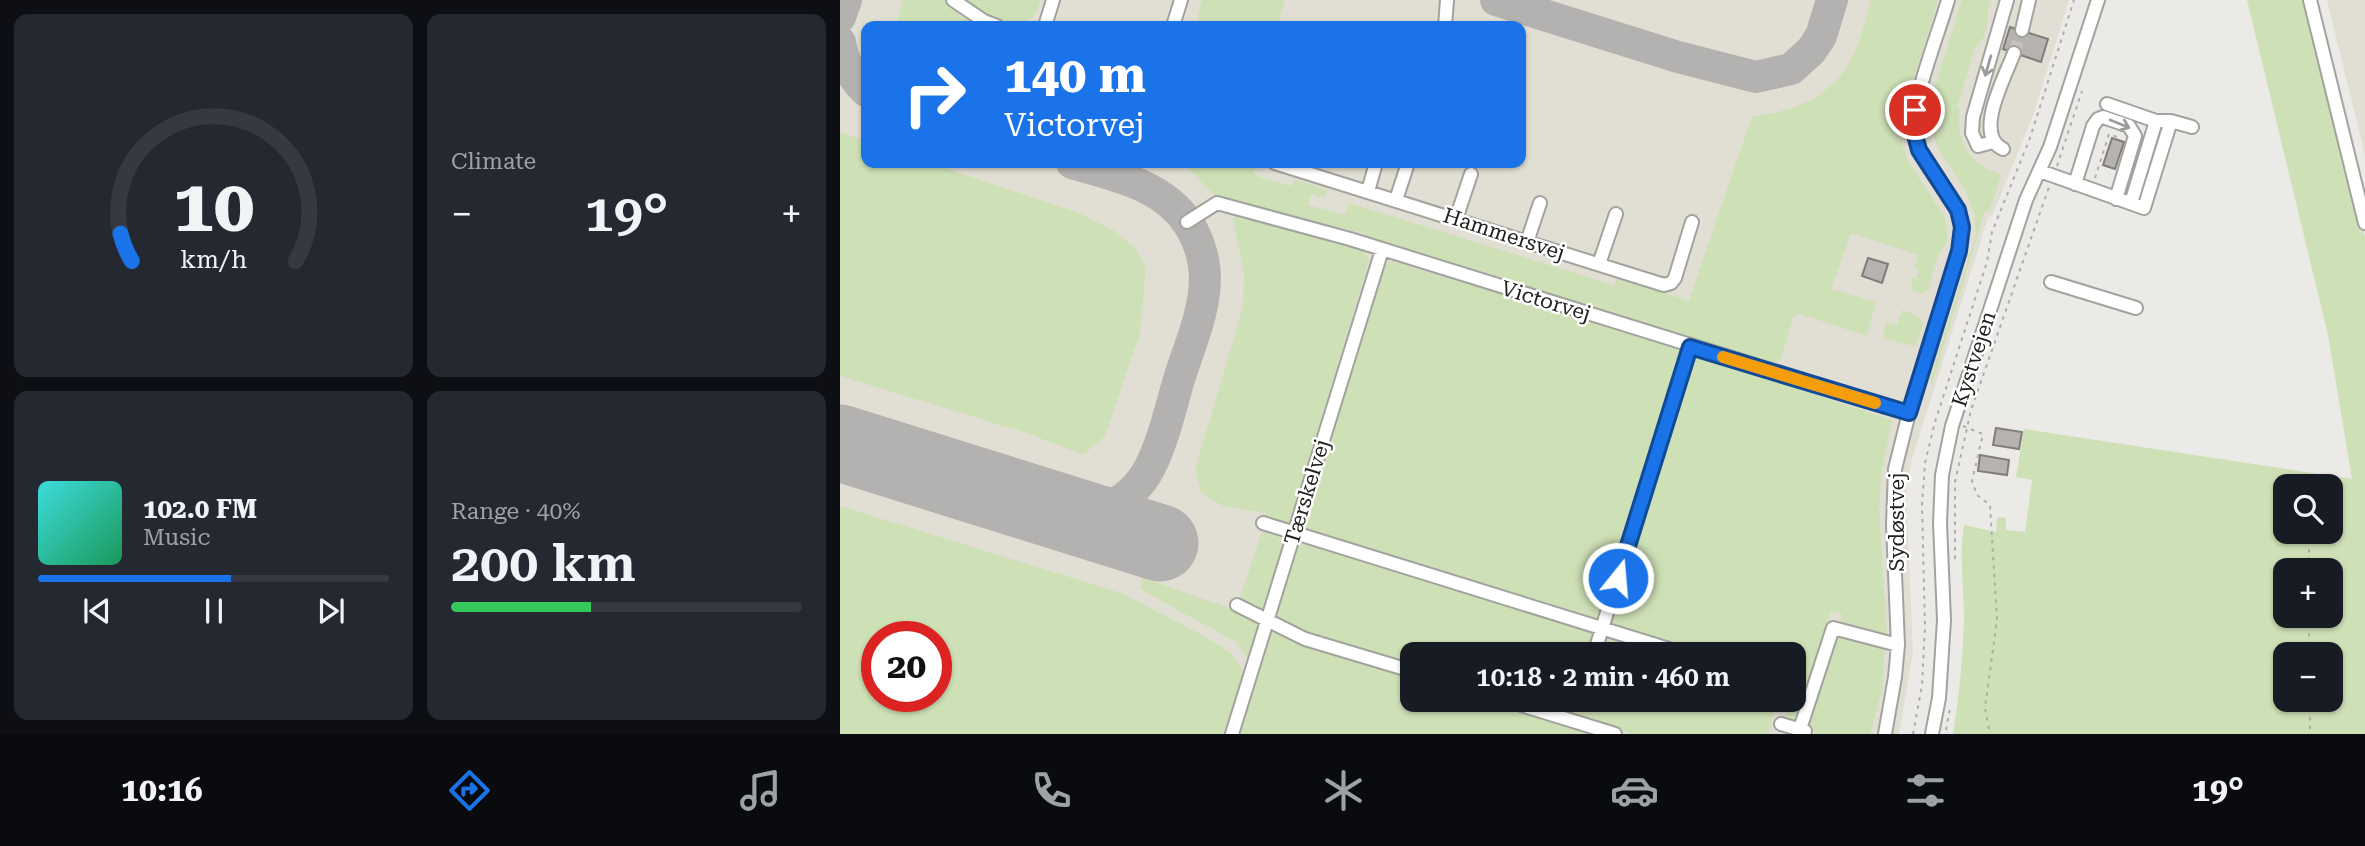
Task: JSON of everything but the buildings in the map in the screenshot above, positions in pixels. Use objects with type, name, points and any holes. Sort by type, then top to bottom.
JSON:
[{"type":"street","points":[[953,0],[984,21]]},
{"type":"street","points":[[1047,21],[1053,0]]},
{"type":"street","points":[[1175,21],[1181,0]]},
{"type":"street","points":[[1445,21],[1447,0]]},
{"type":"street","name":"Sydøstvej","points":[[1885,734],[1898,645],[1892,495],[1895,470],[1909,413],[1959,251],[1962,227],[1958,210],[1919,150],[1914,131],[1915,110],[1948,0]]},
{"type":"street","points":[[2007,0],[1973,117],[1972,133],[1978,146],[1998,146],[1989,136],[1990,119],[2014,53]]},
{"type":"street","points":[[2022,30],[2029,0]]},
{"type":"street","name":"Kystvejen","points":[[1932,734],[1939,698],[1944,632],[1940,523],[1942,475],[1953,423],[2026,200],[2040,171],[2098,0]]},
{"type":"street","points":[[2310,0],[2365,223]]},
{"type":"street","points":[[2106,104],[2155,121],[2171,121],[2192,127]]},
{"type":"street","points":[[2075,184],[2093,125],[2103,117],[2129,126],[2135,136],[2116,198]]},
{"type":"street","points":[[2131,203],[2155,121]]},
{"type":"street","points":[[2040,171],[2144,208],[2171,121]]},
{"type":"street","name":"Hammersvej","points":[[1302,168],[1664,285],[1675,278],[1692,222]]},
{"type":"street","points":[[1368,191],[1375,168]]},
{"type":"street","points":[[1396,200],[1406,168]]},
{"type":"street","points":[[1456,219],[1471,174]]},
{"type":"street","name":"Victorvej","points":[[1187,222],[1217,203],[1382,250],[1909,413]]},
{"type":"street","points":[[1527,242],[1540,203]]},
{"type":"street","points":[[1600,264],[1616,214]]},
{"type":"street","name":"Tærskelvej","points":[[1232,734],[1382,250]]},
{"type":"street","points":[[2052,282],[2136,308]]},
{"type":"street","points":[[1598,642],[1690,347]]},
{"type":"street","points":[[1263,523],[1645,642]]},
{"type":"street","points":[[1237,605],[1305,639],[1400,667]]},
{"type":"street","points":[[1781,724],[1802,730],[1832,628],[1898,645]]},
{"type":"street","points":[[1544,712],[1615,734]]},
{"type":"path","points":[[1955,567],[1955,482],[1971,410],[2082,90]]},
{"type":"path","points":[[2091,189],[2109,134],[2120,138],[2134,131]]},
{"type":"path","points":[[2082,161],[2098,167]]},
{"type":"path","points":[[1953,423],[1983,433],[1972,481],[1977,495],[1990,505],[1992,525],[1997,620],[1985,708],[1990,734]]},
{"type":"path","points":[[1945,734],[1951,700]]},
{"type":"path","points":[[2310,712],[2310,734]]},
{"type":"shaded area","points":[[840,0],[2069,0],[2033,115],[1992,216],[1988,218],[1912,459],[1907,485],[1907,514],[1913,653],[1899,734],[840,734]]},
{"type":"shaded area","points":[[2327,0],[2365,0],[2365,156],[2354,110]]},
{"type":"green space","points":[[903,0],[944,0],[952,9],[972,21],[898,21]]},
{"type":"green space","points":[[961,0],[1041,0],[1034,17],[1023,21],[997,21]]},
{"type":"green space","points":[[1202,0],[1285,0],[1279,21],[1196,21]]},
{"type":"green space","points":[[1871,0],[1938,0],[1901,127],[1908,161],[1945,218],[1946,244],[1937,258],[1928,290],[1922,294],[1913,291],[1911,277],[1916,278],[1919,270],[1915,266],[1918,255],[1851,233],[1831,289],[1876,302],[1867,336],[1800,314],[1793,317],[1781,359],[1772,365],[1367,239],[1363,233],[1340,228],[1333,230],[1217,198],[1188,168],[1254,168],[1253,172],[1259,177],[1291,186],[1294,179],[1327,190],[1324,198],[1311,194],[1308,205],[1344,215],[1349,203],[1614,285],[1617,278],[1689,301],[1752,116],[1799,105],[1825,90],[1846,68],[1862,33]]},
{"type":"green space","points":[[1962,0],[1990,0],[1986,31],[1975,47],[1957,108],[1960,110],[1960,133],[1967,151],[1981,165],[2001,175],[1989,211],[1985,211],[1932,384],[1930,380],[1976,234],[1972,207],[1960,182],[1939,150],[1930,125],[1928,109]]},
{"type":"green space","points":[[2247,0],[2305,0],[2365,237],[2365,734],[1953,734],[1963,634],[1964,525],[1996,532],[1997,517],[2006,518],[2006,530],[2025,532],[2032,480],[2016,477],[2024,429],[2319,474],[2273,474],[2273,544],[2343,544],[2343,478],[2352,479],[2328,335]]},
{"type":"green space","points":[[840,132],[861,139],[861,168],[945,168],[1079,213],[1113,230],[1135,248],[1146,267],[1140,333],[1105,436],[1083,455],[1027,433],[840,376]]},
{"type":"green space","points":[[1240,212],[1364,251],[1369,261],[1289,526],[1265,519],[1266,513],[1223,506],[1201,492],[1195,470],[1243,307],[1244,274],[1233,218]]},
{"type":"green space","points":[[1392,261],[1684,350],[1599,623],[1302,531],[1385,266]]},
{"type":"green space","points":[[1902,310],[1915,315],[1923,324],[1914,346],[1883,338],[1886,322],[1897,325]]},
{"type":"green space","points":[[1695,355],[1892,420],[1881,477],[1879,509],[1887,636],[1846,627],[1840,622],[1842,614],[1831,611],[1806,695],[1806,642],[1658,642],[1607,627]]},
{"type":"green space","points":[[840,506],[1121,593],[1197,632],[1230,652],[1245,675],[1227,734],[840,734]]},
{"type":"green space","points":[[1263,529],[1286,535],[1263,611],[1240,598]]},
{"type":"green space","points":[[1300,543],[1597,633],[1594,642],[1400,642],[1400,662],[1309,635],[1274,617]]},
{"type":"green space","points":[[1143,578],[1262,622],[1248,659],[1236,642],[1140,589]]},
{"type":"green space","points":[[1271,627],[1400,672],[1400,712],[1529,712],[1601,734],[1237,734]]},
{"type":"green space","points":[[1837,633],[1885,646],[1882,690],[1870,734],[1814,734],[1815,730],[1807,727]]},
{"type":"green space","points":[[1605,635],[1628,642],[1603,642]]},
{"type":"green space","points":[[1561,712],[1774,712],[1768,734],[1633,734]]},
{"type":"green space","points":[[1786,712],[1801,712],[1797,725],[1783,721]]},
{"type":"taxiway","points":[[840,17],[846,0]]},
{"type":"taxiway","points":[[1496,0],[1678,57],[1756,77],[1791,69],[1811,51],[1821,36],[1832,0]]},
{"type":"taxiway","points":[[840,42],[849,69],[861,86]]},
{"type":"taxiway","points":[[1067,513],[1093,511],[1117,503],[1134,489],[1146,474],[1163,434],[1196,328],[1203,303],[1205,278],[1198,242],[1177,210],[1151,190],[1089,168]]},
{"type":"runway","points":[[840,443],[1160,543]]},
{"type":"tunnel","points":[[2014,53],[2022,30]]},
{"type":"slow traffic","points":[[1723,357],[1875,403]]},
{"type":"route","points":[[1618,578],[1690,347],[1909,413],[1959,251],[1962,227],[1958,210],[1919,150],[1914,131],[1915,110]]}]
